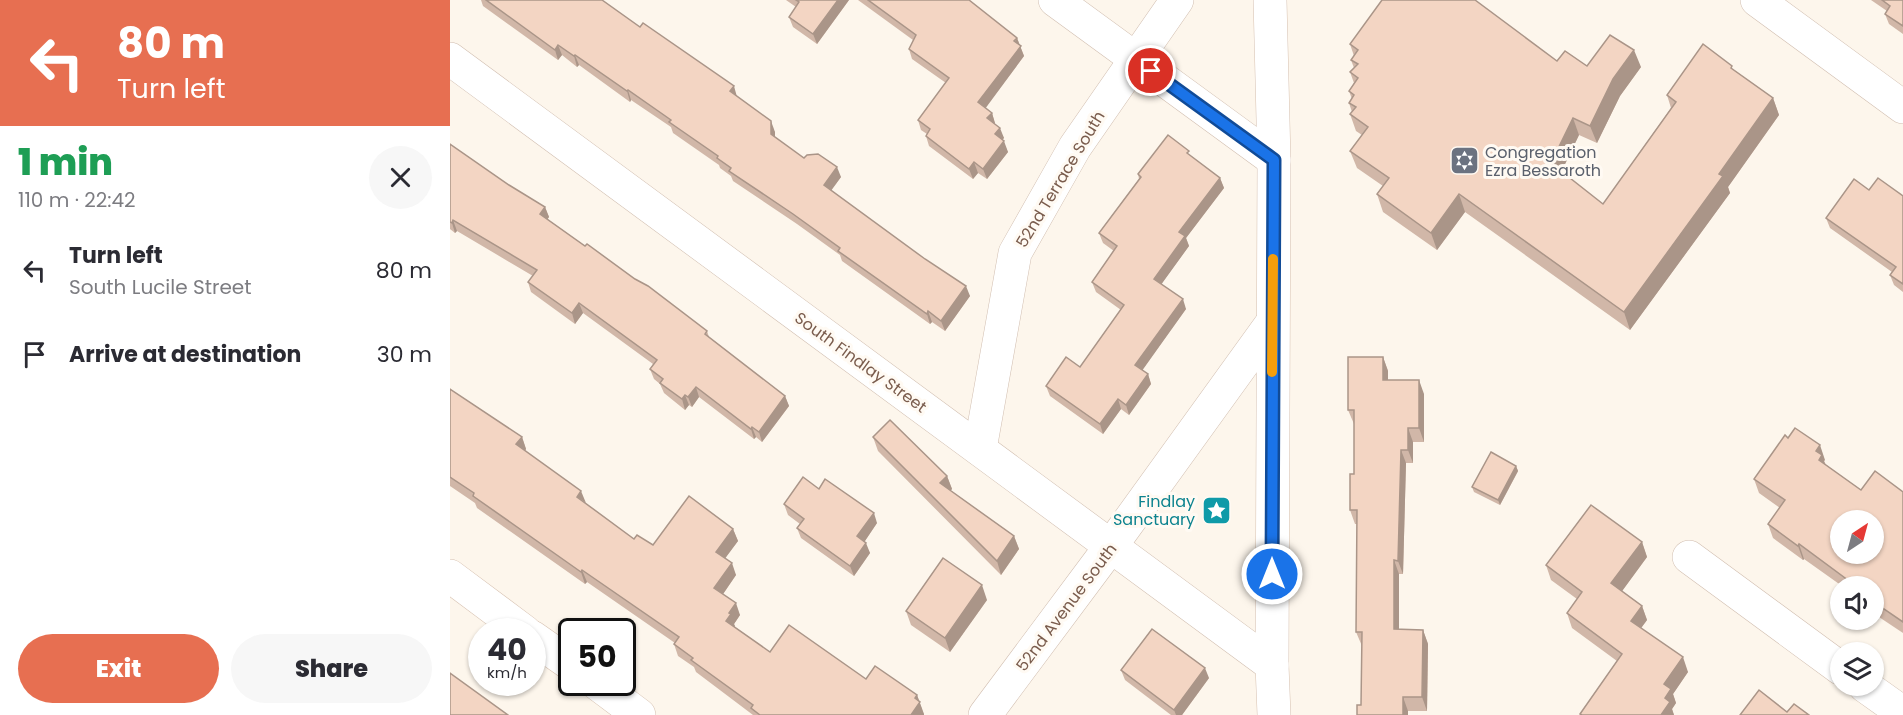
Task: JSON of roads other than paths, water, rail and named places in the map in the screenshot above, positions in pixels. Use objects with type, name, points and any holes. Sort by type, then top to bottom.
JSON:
[{"type":"street","points":[[1055,0],[1274,160]]},
{"type":"street","name":"52nd Terrace South","points":[[980,449],[1015,253],[1075,147],[1177,0]]},
{"type":"street","points":[[1270,0],[1274,160],[1272,322],[1274,715]]},
{"type":"street","points":[[1757,0],[1903,107]]},
{"type":"street","name":"South Findlay Street","points":[[450,59],[1272,665]]},
{"type":"street","name":"52nd Avenue South","points":[[985,715],[1111,546],[1272,322]]},
{"type":"street","points":[[1689,557],[1830,661]]},
{"type":"street","points":[[450,576],[506,618]]},
{"type":"street","points":[[614,696],[639,715]]},
{"type":"street","points":[[1879,696],[1903,713]]},
{"type":"place","name":"Congregation Ezra Bessaroth","points":[[1464,161]]},
{"type":"place","name":"Findlay Sanctuary","points":[[1216,510]]}]
